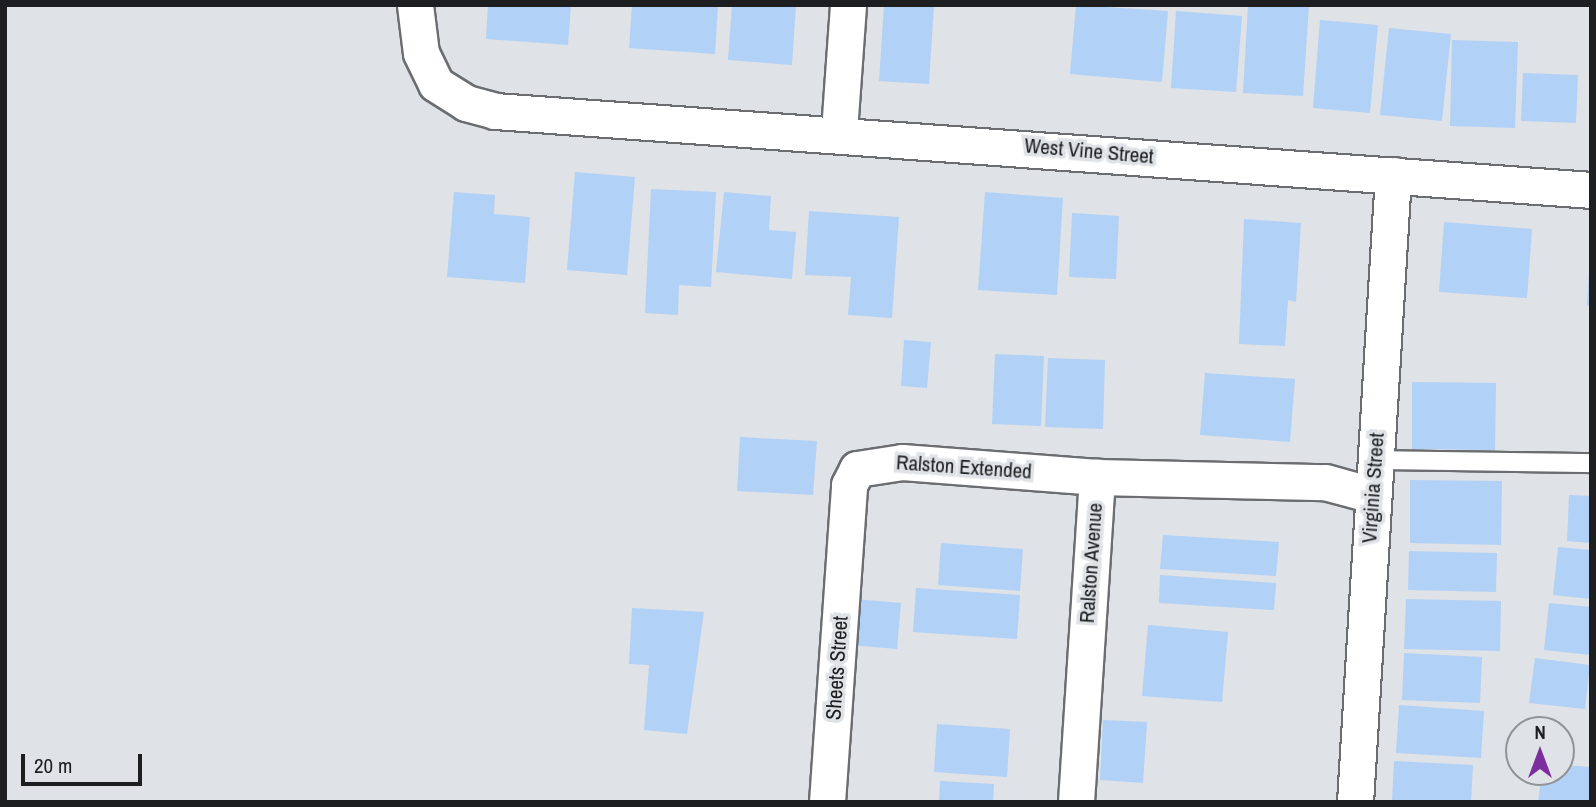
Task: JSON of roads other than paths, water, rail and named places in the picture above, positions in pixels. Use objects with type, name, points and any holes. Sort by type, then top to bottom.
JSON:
[{"type":"street","name":"West Vine Street","points":[[415,5],[426,69],[448,94],[495,111],[839,131],[1591,190]]},
{"type":"street","points":[[839,131],[848,5]]},
{"type":"street","name":"Virginia Street","points":[[1354,802],[1393,175]]},
{"type":"street","name":"Ralston Extended","points":[[847,535],[849,485],[858,469],[877,463],[1097,477]]},
{"type":"street","name":"Ralston Avenue","points":[[1076,802],[1097,477],[1325,482],[1373,495]]},
{"type":"street","name":"Sheets Street","points":[[827,802],[847,535]]},
{"type":"lane","points":[[1376,460],[1591,463]]}]
